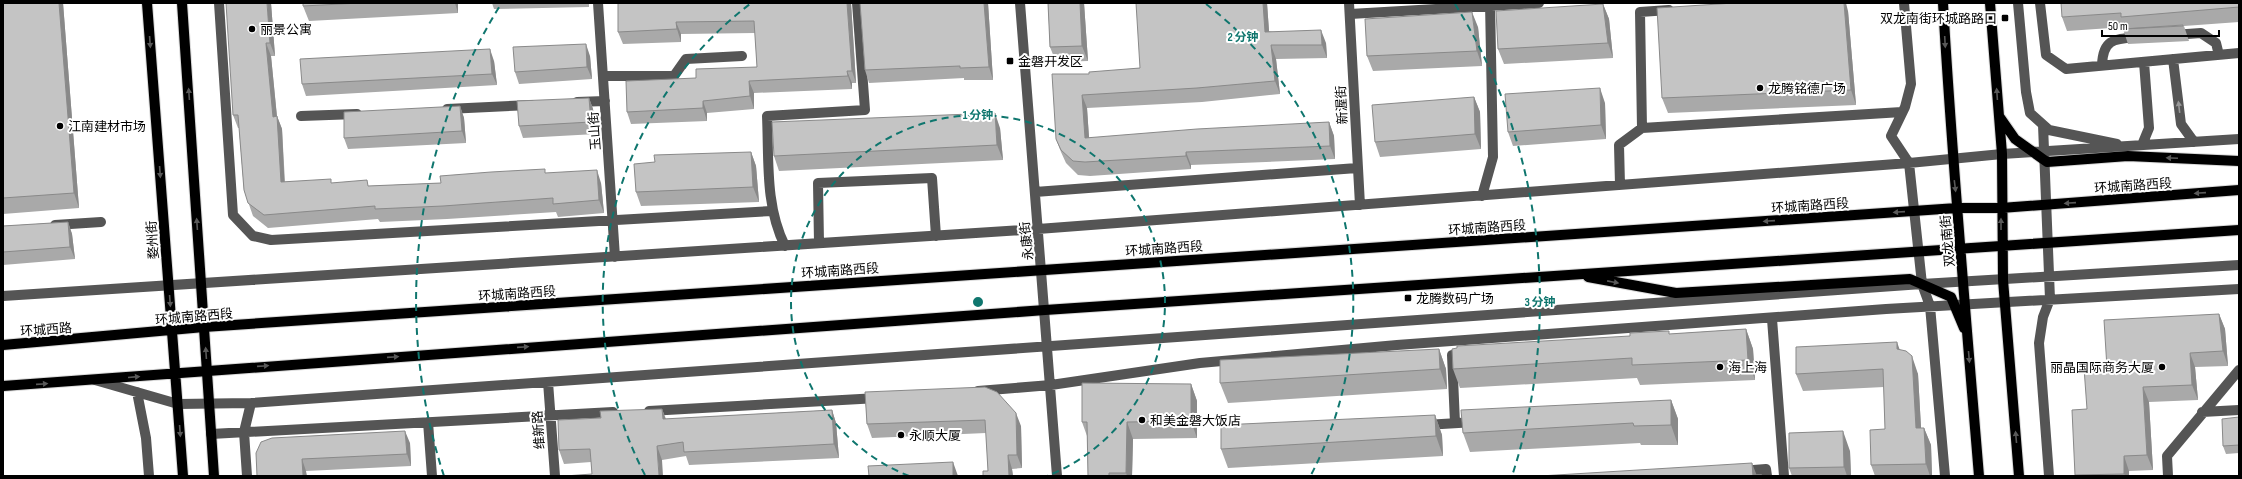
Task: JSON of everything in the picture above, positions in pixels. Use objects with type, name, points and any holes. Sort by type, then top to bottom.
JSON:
[{"type":"main road","name":"婺州街","points":[[147,3],[183,476]]},
{"type":"main road","points":[[182,3],[214,476]]},
{"type":"main road","name":"双龙南街","points":[[1943,3],[1952,160],[1958,208],[1979,476]]},
{"type":"main road","points":[[1990,3],[2002,154],[2001,208],[2003,280],[2019,476]]},
{"type":"main road","points":[[1998,115],[2015,139],[2034,152],[2045,156],[2047,162],[2128,156],[2239,161]]},
{"type":"main road","name":"环城南路西段","points":[[90,339],[204,327],[1958,208],[2001,208],[2046,205],[2239,190]]},
{"type":"main road","points":[[3,386],[1045,310],[2239,230]]},
{"type":"main road","points":[[1575,274],[1676,293],[1910,280],[1951,297],[1967,334]]},
{"type":"main road","name":"环城西路","points":[[3,345],[90,339]]},
{"type":"street","points":[[219,3],[233,215],[253,236],[271,240],[772,211]]},
{"type":"street","name":"玉山街","points":[[598,3],[615,257]]},
{"type":"street","points":[[785,246],[776,227],[772,211],[767,116],[865,110],[857,3]]},
{"type":"street","name":"永康街","points":[[1020,3],[1048,345],[1057,476]]},
{"type":"street","name":"新渥街","points":[[1349,3],[1360,205]]},
{"type":"street","points":[[1350,14],[1490,4],[1539,3]]},
{"type":"street","points":[[1904,3],[1911,84],[1902,112],[1891,136],[1909,163],[1922,284],[1930,306],[1945,476]]},
{"type":"street","points":[[2018,3],[2026,92],[2030,113],[2049,130],[2086,136],[2127,146]]},
{"type":"street","points":[[2040,3],[2046,55],[2066,69],[2239,53]]},
{"type":"street","points":[[1482,196],[1493,157],[1490,4]]},
{"type":"street","points":[[1642,128],[1640,12],[1679,9]]},
{"type":"street","points":[[2163,36],[2201,33],[2216,43],[2219,55]]},
{"type":"street","points":[[2102,66],[2102,53],[2108,43],[2118,38],[2148,37]]},
{"type":"street","points":[[603,76],[674,76],[686,59],[742,56]]},
{"type":"street","points":[[2173,59],[2181,124],[2194,142]]},
{"type":"street","points":[[2142,145],[2149,128],[2144,62]]},
{"type":"street","points":[[566,103],[605,101]]},
{"type":"street","points":[[433,110],[542,104]]},
{"type":"street","points":[[1620,185],[1619,145],[1642,128],[1902,112]]},
{"type":"street","points":[[301,116],[371,113]]},
{"type":"street","points":[[2044,126],[2050,299],[2043,317],[2039,343],[2050,476]]},
{"type":"street","points":[[2045,156],[2127,146],[2239,139]]},
{"type":"street","points":[[3,296],[1038,229],[1952,160],[2034,152]]},
{"type":"street","points":[[1035,192],[1357,168]]},
{"type":"street","points":[[819,243],[818,183],[932,178],[936,236]]},
{"type":"street","points":[[41,226],[101,222]]},
{"type":"street","points":[[95,380],[178,404],[251,403],[1048,345],[1922,284],[2239,265]]},
{"type":"street","points":[[965,392],[1051,385],[1200,363],[1452,341],[1772,319],[1930,306],[2239,289]]},
{"type":"street","points":[[1772,319],[1784,476]]},
{"type":"street","points":[[1452,341],[1455,423]]},
{"type":"street","points":[[2168,476],[2167,456],[2202,412],[2239,370]]},
{"type":"street","name":"维新路","points":[[548,382],[554,476]]},
{"type":"street","points":[[137,392],[146,438],[149,476]]},
{"type":"street","points":[[636,411],[886,398]]},
{"type":"street","points":[[247,476],[244,432],[251,403]]},
{"type":"street","points":[[2202,412],[2239,410]]},
{"type":"street","points":[[211,434],[621,412]]},
{"type":"street","points":[[428,422],[432,476]]},
{"type":"street","points":[[1416,426],[1487,422]]},
{"type":"street","points":[[1728,472],[1766,469],[1766,476]]},
{"type":"building","points":[[3,3],[59,3],[74,193],[3,198]]},
{"type":"building","points":[[226,3],[267,3],[270,43],[266,43],[273,117],[277,116],[281,182],[331,179],[331,183],[367,180],[368,186],[441,183],[440,176],[491,172],[545,169],[545,173],[597,170],[599,200],[553,204],[553,198],[443,206],[375,209],[375,206],[264,215],[248,203],[244,190],[238,115],[233,115]]},
{"type":"building","points":[[303,3],[360,3],[303,6]]},
{"type":"building","points":[[618,3],[847,3],[852,71],[847,71],[848,76],[749,81],[750,96],[703,101],[703,108],[627,112],[626,81],[696,78],[696,69],[757,67],[754,21],[676,22],[677,29],[618,32]]},
{"type":"building","points":[[860,3],[984,3],[989,67],[960,68],[960,66],[865,70]]},
{"type":"building","points":[[1048,3],[1080,3],[1082,46],[1050,47]]},
{"type":"building","points":[[1136,3],[1263,3],[1265,32],[1321,30],[1322,45],[1271,45],[1275,81],[1197,88],[1082,95],[1085,138],[1197,129],[1329,122],[1330,146],[1186,152],[1186,156],[1085,162],[1073,161],[1061,150],[1056,139],[1052,74],[1089,74],[1089,72],[1140,68]]},
{"type":"building","points":[[1734,3],[1844,3],[1851,90],[1662,98],[1657,8]]},
{"type":"building","points":[[2061,3],[2239,3],[2239,7],[2121,17],[2121,13],[2062,17]]},
{"type":"building","points":[[1603,4],[1608,43],[1498,49],[1496,11]]},
{"type":"building","points":[[1472,12],[1477,51],[1367,56],[1365,19]]},
{"type":"building","points":[[2183,25],[2183,26],[2123,29]]},
{"type":"building","points":[[586,44],[587,67],[515,72],[513,47]]},
{"type":"building","points":[[490,49],[492,74],[302,84],[300,59]]},
{"type":"building","points":[[1600,88],[1601,125],[1508,132],[1505,94]]},
{"type":"building","points":[[1474,97],[1475,134],[1375,142],[1372,105]]},
{"type":"building","points":[[589,98],[591,122],[519,126],[517,101]]},
{"type":"building","points":[[460,106],[462,131],[344,138],[344,112]]},
{"type":"building","points":[[995,113],[997,145],[774,156],[772,122]]},
{"type":"building","points":[[751,152],[753,187],[636,192],[634,164],[655,162],[654,155]]},
{"type":"building","points":[[68,222],[70,247],[3,252],[3,226]]},
{"type":"building","points":[[2219,314],[2223,351],[2190,353],[2192,385],[2143,387],[2147,455],[2124,456],[2124,474],[2075,475],[2072,410],[2087,409],[2084,368],[2107,368],[2104,320]]},
{"type":"building","points":[[1746,329],[1748,360],[1632,365],[1632,358],[1453,369],[1452,349],[1457,348],[1457,346],[1630,336],[1630,333],[1669,331],[1669,334]]},
{"type":"building","points":[[1897,342],[1897,349],[1906,351],[1912,356],[1916,428],[1924,428],[1926,464],[1871,465],[1870,430],[1885,429],[1883,369],[1796,374],[1796,347]]},
{"type":"building","points":[[1439,349],[1440,369],[1220,383],[1220,360]]},
{"type":"building","points":[[1082,383],[1191,384],[1191,421],[1127,422],[1126,473],[1109,473],[1109,476],[1088,476],[1087,422],[1082,422]]},
{"type":"building","name":"永顺大厦","points":[[985,387],[997,392],[1016,413],[1017,455],[1008,455],[1009,476],[983,476],[983,471],[988,471],[985,420],[867,424],[865,392]]},
{"type":"building","points":[[1671,400],[1671,425],[1634,426],[1633,423],[1463,433],[1461,410]]},
{"type":"building","points":[[662,409],[663,419],[832,410],[834,444],[684,452],[683,442],[657,446],[659,476],[565,476],[592,474],[590,449],[559,450],[558,420],[601,418],[600,411]]},
{"type":"building","points":[[1435,415],[1436,436],[1221,449],[1221,425]]},
{"type":"building","points":[[2239,417],[2239,445],[2223,446],[2222,419]]},
{"type":"building","points":[[405,431],[407,454],[302,459],[303,476],[257,476],[256,453],[261,442],[272,438]]},
{"type":"building","points":[[1843,431],[1844,467],[1789,468],[1789,433]]},
{"type":"building","points":[[953,462],[953,476],[869,476],[868,466]]},
{"type":"building","points":[[1752,463],[1753,476],[1540,476]]},
{"type":"place","name":"双龙南街环城路路口","points":[[2005,18]]},
{"type":"place","name":"丽景公寓","points":[[252,29]]},
{"type":"place","name":"金磐开发区","points":[[1010,61]]},
{"type":"place","name":"龙腾铭德广场","points":[[1760,88]]},
{"type":"place","name":"江南建材市场","points":[[60,126]]},
{"type":"place","name":"龙腾数码广场","points":[[1408,298]]},
{"type":"place","name":"海上海","points":[[1720,367]]},
{"type":"place","name":"丽晶国际商务大厦","points":[[2162,367]]},
{"type":"place","name":"和美金磐大饭店","points":[[1142,420]]},
{"type":"place","name":"永顺大厦","points":[[901,435]]}]
